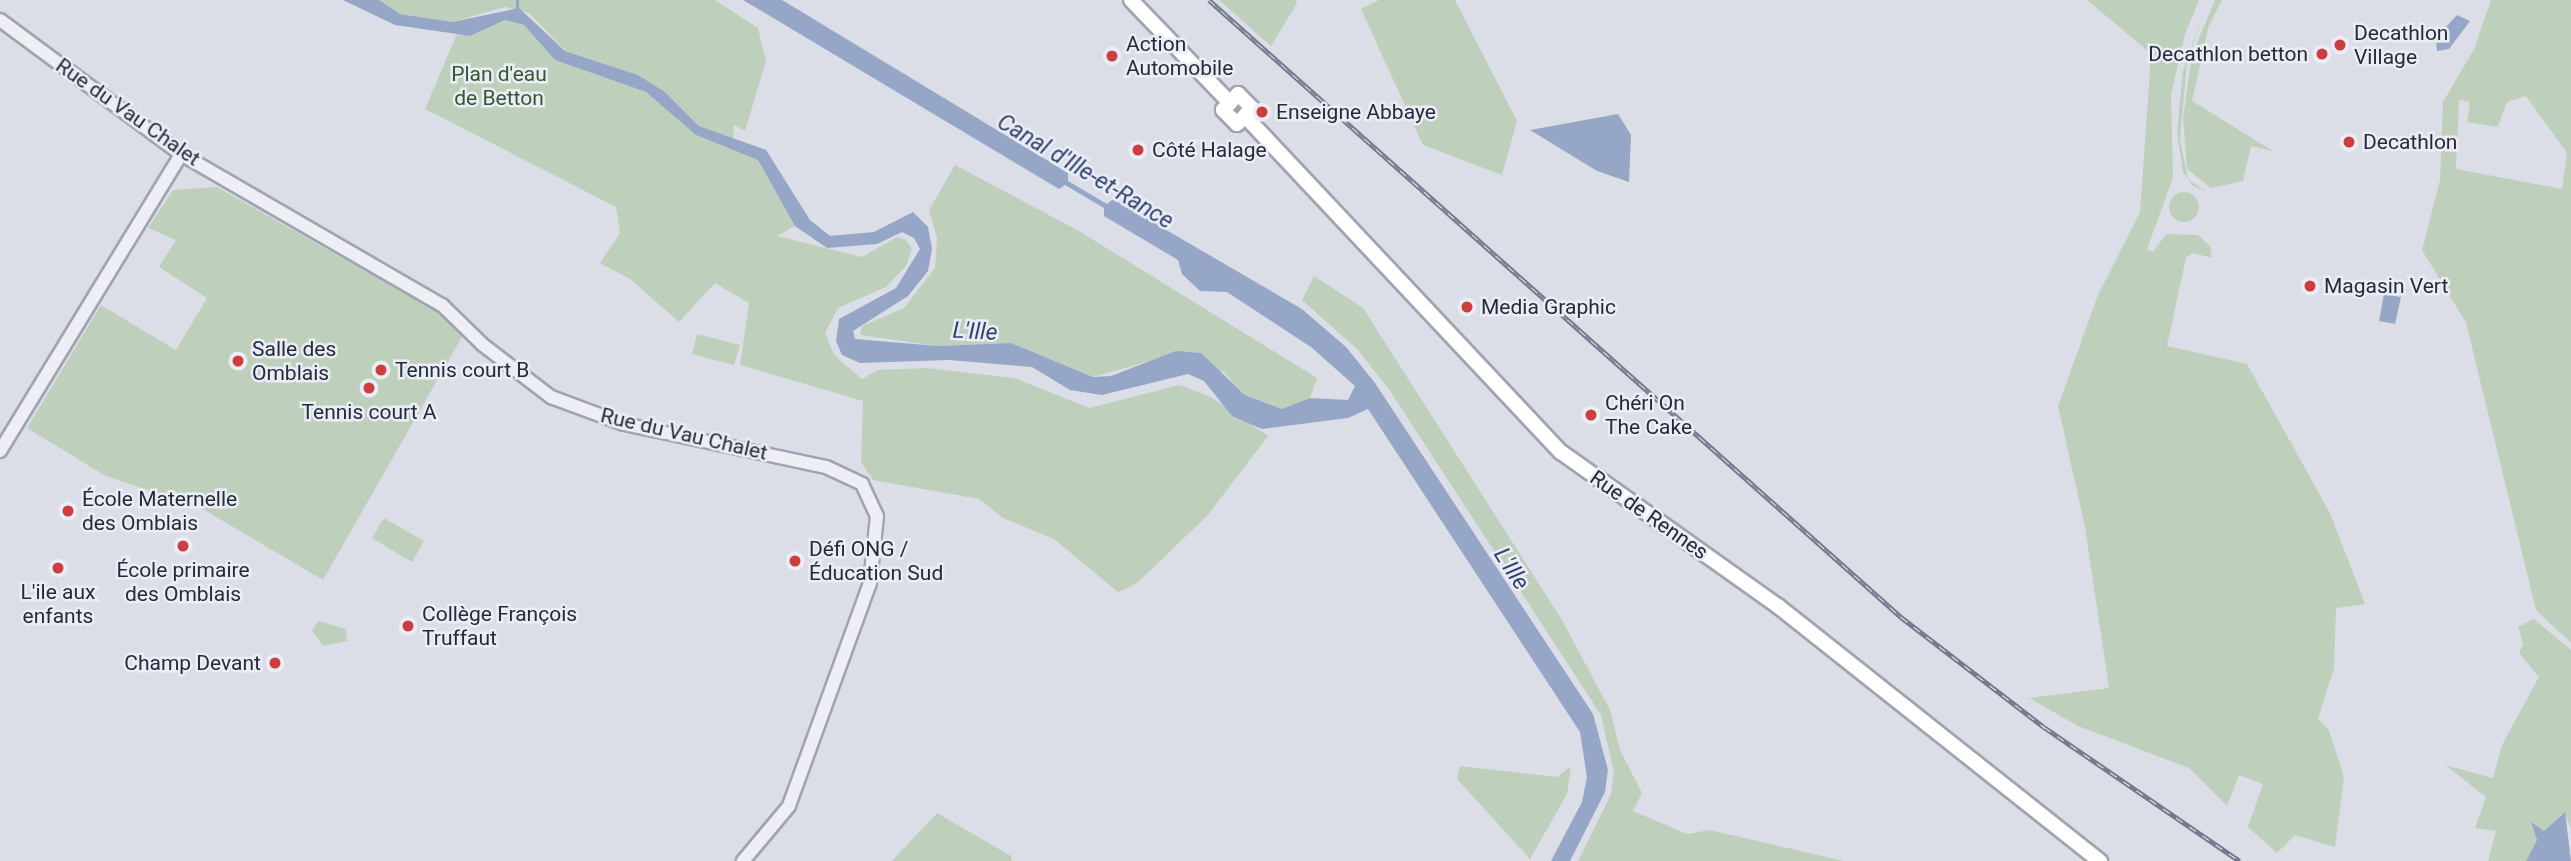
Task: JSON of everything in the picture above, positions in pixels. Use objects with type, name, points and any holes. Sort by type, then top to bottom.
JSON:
[{"type":"main road","name":"Rue de Rennes","points":[[1132,0],[1230,103],[1223,110],[1237,124],[1245,116],[1561,452],[1778,606],[2100,861]]},
{"type":"street","name":"Rue du Vau Chalet","points":[[0,20],[181,154],[442,305],[483,345],[551,397],[624,424],[826,467],[855,478],[869,492],[877,529],[867,592],[789,806],[743,861]]},
{"type":"street","points":[[0,451],[181,154]]},
{"type":"green space","name":"Plan d'eau de Betton","points":[[379,0],[715,0],[758,28],[766,61],[745,131],[734,125],[733,140],[699,126],[665,92],[638,75],[566,51],[529,13],[505,7],[452,22],[400,14]]},
{"type":"green space","points":[[1219,0],[1296,0],[1297,3],[1271,46]]},
{"type":"green space","points":[[1379,0],[1455,0],[1517,121],[1502,175],[1423,145],[1361,9]]},
{"type":"green space","points":[[2087,0],[2199,0],[2185,34],[2171,95],[2173,178],[2147,249],[2153,252],[2166,234],[2198,235],[2210,246],[2212,258],[2193,253],[2186,258],[2167,346],[2247,364],[2330,513],[2365,604],[2336,608],[2334,668],[2318,719],[2329,730],[2344,777],[2335,847],[2295,835],[2277,853],[2248,827],[2263,784],[2239,775],[2227,806],[2189,768],[2078,726],[2029,698],[2109,688],[2085,527],[2058,406],[2098,295],[2140,212],[2150,71],[2149,52]]},
{"type":"green space","points":[[2208,0],[2187,62],[2180,140],[2188,179],[2207,193],[2192,185],[2183,172],[2177,131],[2183,71]]},
{"type":"green space","points":[[2215,0],[2222,0],[2209,25],[2192,101],[2273,151],[2251,146],[2243,181],[2211,188],[2187,169],[2183,118],[2192,55]]},
{"type":"green space","points":[[2491,0],[2571,0],[2571,643],[2536,610],[2466,323],[2422,250],[2440,180],[2443,102],[2474,49]],"holes":[[[2526,96],[2567,153],[2562,189],[2456,169],[2459,100],[2470,102],[2467,122],[2498,127],[2507,102]]]},
{"type":"green space","points":[[505,20],[524,25],[555,60],[646,92],[696,135],[758,160],[795,226],[777,236],[862,257],[897,237],[906,240],[912,249],[906,266],[886,287],[838,308],[825,333],[834,355],[862,379],[878,370],[926,368],[1014,378],[1089,408],[1179,385],[1209,396],[1268,436],[1207,516],[1136,584],[1118,592],[1054,539],[1003,518],[979,499],[873,480],[861,462],[863,401],[740,365],[749,303],[715,283],[679,322],[630,279],[600,263],[620,233],[616,207],[425,109],[457,34],[470,36]]},
{"type":"green space","points":[[955,165],[1079,231],[1317,378],[1310,398],[1282,409],[1245,395],[1224,372],[1164,357],[1093,377],[1011,343],[938,346],[860,335],[862,326],[904,308],[935,268],[937,238],[929,210]]},
{"type":"green space","points":[[217,187],[434,310],[463,335],[323,580],[201,508],[106,476],[27,428],[101,305],[176,350],[207,298],[159,267],[176,240],[148,228],[173,190]]},
{"type":"green space","points":[[2184,192],[2190,193],[2198,201],[2198,213],[2190,221],[2184,222],[2178,221],[2170,213],[2169,207],[2170,201],[2178,193]]},
{"type":"green space","points":[[1314,276],[1363,308],[1562,620],[1610,710],[1620,750],[1642,793],[1633,811],[1687,834],[1710,830],[1844,861],[1578,861],[1611,794],[1614,772],[1601,715],[1388,388],[1358,350],[1302,300]]},
{"type":"green space","points":[[697,334],[740,345],[734,365],[692,354]]},
{"type":"green space","points":[[384,518],[424,541],[412,562],[372,538]]},
{"type":"green space","points":[[2534,619],[2571,650],[2571,829],[2564,812],[2544,831],[2531,822],[2537,840],[2526,861],[2488,861],[2496,831],[2475,828],[2486,797],[2445,765],[2493,778],[2502,745],[2539,677],[2519,653],[2523,644],[2518,627]]},
{"type":"green space","points":[[319,621],[346,629],[347,641],[323,646],[312,630]]},
{"type":"green space","points":[[1460,766],[1557,777],[1571,766],[1567,794],[1530,859],[1457,779]]},
{"type":"green space","points":[[937,813],[1011,856],[1012,861],[892,861]]},
{"type":"water","points":[[343,0],[379,0],[400,14],[452,22],[519,8],[565,51],[638,75],[665,92],[699,126],[766,150],[810,220],[830,236],[874,232],[913,212],[928,227],[932,249],[928,271],[908,296],[853,331],[855,339],[938,346],[1011,343],[1093,377],[1111,376],[1176,351],[1201,353],[1245,395],[1282,409],[1310,398],[1348,400],[1355,386],[1311,347],[1227,292],[1200,291],[1182,274],[1178,260],[1104,216],[1104,208],[1065,185],[1059,189],[743,0],[782,0],[1068,173],[1068,181],[1107,204],[1113,199],[1302,309],[1346,347],[1375,383],[1593,714],[1608,770],[1605,792],[1570,861],[1551,861],[1582,802],[1587,777],[1580,732],[1368,409],[1348,418],[1262,429],[1232,416],[1204,381],[1188,374],[1102,395],[1070,390],[1032,367],[949,360],[860,363],[842,355],[836,341],[839,319],[896,288],[920,249],[914,238],[902,232],[877,244],[827,248],[795,226],[758,160],[696,135],[646,92],[555,60],[524,25],[505,20],[470,36],[395,25]]},
{"type":"water","points":[[2457,15],[2470,21],[2449,49],[2437,51],[2436,38]]},
{"type":"water","points":[[1618,114],[1631,135],[1629,182],[1597,171],[1530,130]]},
{"type":"water","points":[[2384,294],[2401,297],[2395,324],[2379,321]]},
{"type":"water","points":[[2565,812],[2571,861],[2526,861],[2537,840],[2531,822],[2544,831]]},
{"type":"waterway","points":[[517,0],[517,11]]},
{"type":"railway","points":[[1209,0],[1901,617],[2044,727],[2240,861]]},
{"type":"place","name":"Decathlon Village","points":[[2340,45]]},
{"type":"place","name":"Decathlon betton","points":[[2322,54]]},
{"type":"place","name":"Action Automobile","points":[[1112,56]]},
{"type":"place","name":"Enseigne Abbaye","points":[[1262,112]]},
{"type":"place","name":"Decathlon","points":[[2349,142]]},
{"type":"place","name":"Côté Halage","points":[[1138,150]]},
{"type":"place","name":"Magasin Vert","points":[[2310,286]]},
{"type":"place","name":"Media Graphic","points":[[1467,307]]},
{"type":"place","name":"Salle des Omblais","points":[[238,361]]},
{"type":"place","name":"Tennis court B","points":[[381,370]]},
{"type":"place","name":"Tennis court A","points":[[369,388]]},
{"type":"place","name":"Chéri On The Cake","points":[[1591,415]]},
{"type":"place","name":"École Maternelle des Omblais","points":[[68,511]]},
{"type":"place","name":"École primaire des Omblais","points":[[183,546]]},
{"type":"place","name":"Défi ONG / Éducation Sud","points":[[795,561]]},
{"type":"place","name":"L'ile aux enfants","points":[[58,568]]},
{"type":"place","name":"Collège François Truffaut","points":[[408,626]]},
{"type":"place","name":"Champ Devant","points":[[275,663]]},
{"type":"water label","name":"Canal d'Ille-et-Rance","points":[[1085,172]]},
{"type":"water label","name":"L'Ille","points":[[975,332]]},
{"type":"water label","name":"L'Ille","points":[[1511,569]]}]
